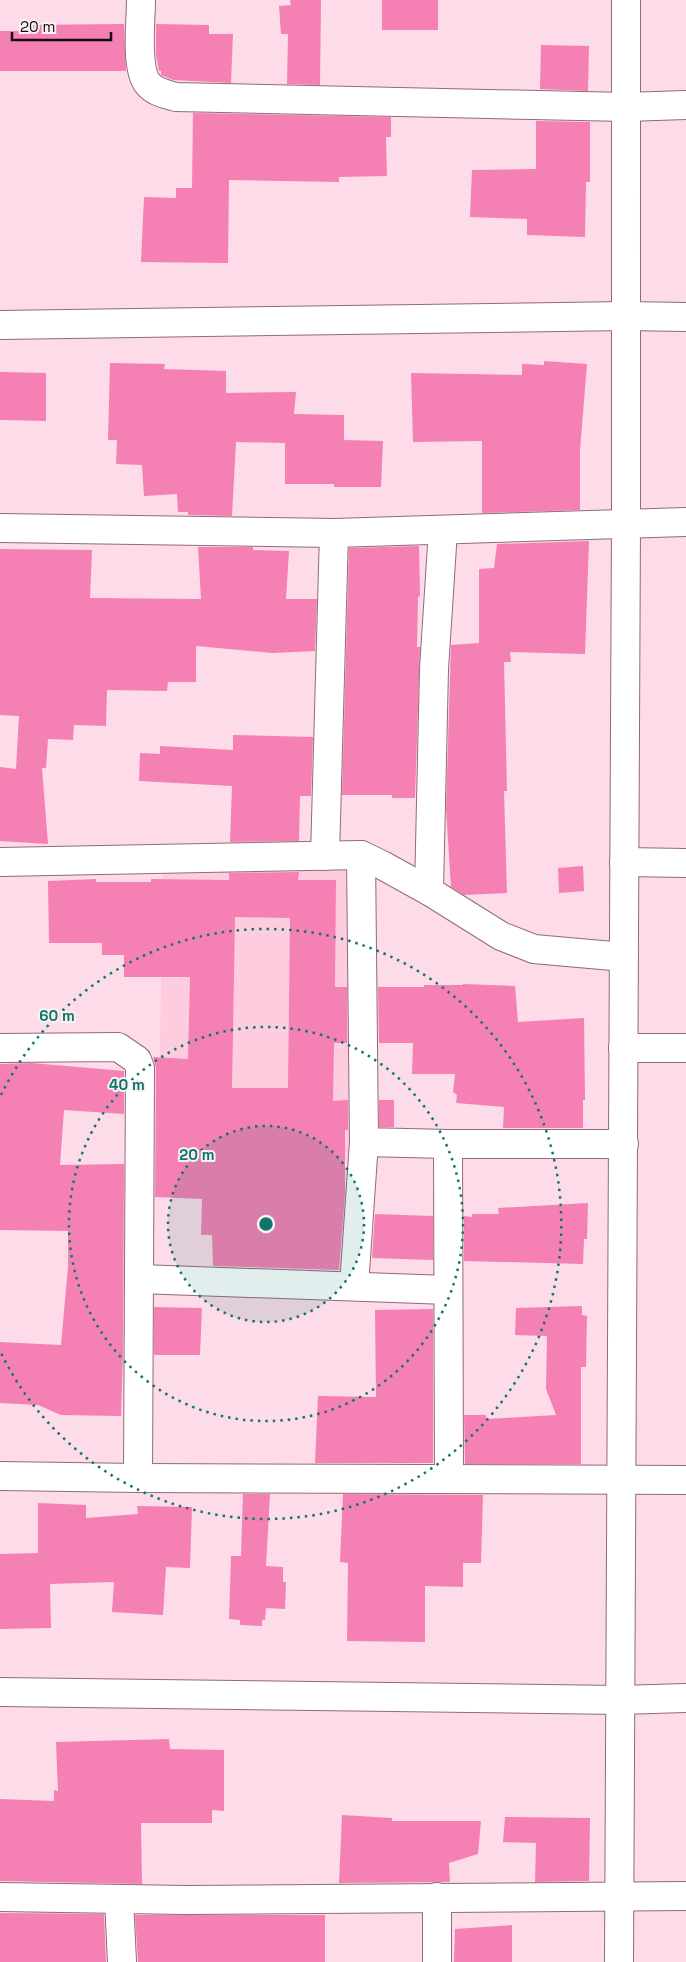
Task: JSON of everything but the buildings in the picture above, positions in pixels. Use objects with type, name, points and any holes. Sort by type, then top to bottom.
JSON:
[{"type":"street","points":[[141,0],[140,62],[142,74],[147,83],[159,92],[176,97],[626,107],[686,105]]},
{"type":"street","points":[[619,1962],[624,1144],[626,0]]},
{"type":"street","points":[[0,326],[626,316],[686,317]]},
{"type":"street","points":[[0,528],[334,533],[686,522]]},
{"type":"street","points":[[428,891],[434,669],[443,530]]},
{"type":"street","points":[[325,856],[334,533]]},
{"type":"street","points":[[0,862],[361,855],[428,891],[501,936],[534,949],[624,957]]},
{"type":"street","points":[[354,1286],[364,1142],[361,855]]},
{"type":"street","points":[[624,862],[686,863]]},
{"type":"street","points":[[0,1048],[118,1047],[137,1060],[140,1068],[138,1478]]},
{"type":"street","points":[[624,1048],[686,1048]]},
{"type":"street","points":[[364,1142],[624,1144]]},
{"type":"street","points":[[448,1144],[449,1479]]},
{"type":"street","points":[[139,1279],[448,1290]]},
{"type":"street","points":[[0,1476],[686,1480]]},
{"type":"street","points":[[0,1692],[620,1700],[686,1698]]},
{"type":"street","points":[[0,1897],[120,1899],[686,1896]]},
{"type":"street","points":[[437,1897],[437,1962]]},
{"type":"street","points":[[120,1899],[122,1962]]},
{"type":"shaded area","points":[[163,869],[363,870],[359,1161],[322,1159],[158,1159]]}]
